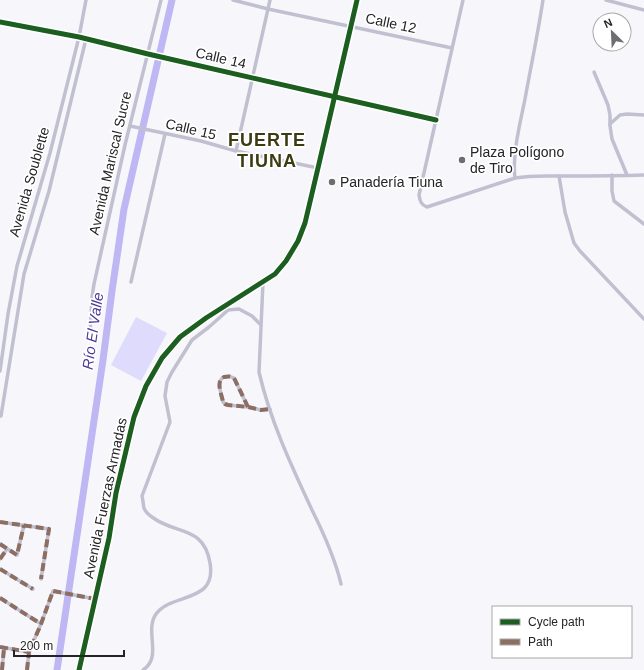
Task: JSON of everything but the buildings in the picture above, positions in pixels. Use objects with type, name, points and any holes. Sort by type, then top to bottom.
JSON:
[{"type":"street","name":"Avenida Soublette","points":[[0,371],[8,314],[16,273],[50,153],[86,0]]},
{"type":"street","name":"Avenida Mariscal Sucre","points":[[90,333],[94,284],[130,126],[161,0]]},
{"type":"street","name":"Calle 12","points":[[233,0],[268,9],[452,48]]},
{"type":"street","points":[[236,151],[270,0]]},
{"type":"street","name":"Avenida Fuerzas Armadas","points":[[79,670],[109,538],[116,493],[134,417],[146,386],[162,358],[180,337],[215,312],[275,274],[298,241],[305,223],[357,0]]},
{"type":"street","points":[[463,0],[419,195],[423,205],[427,207],[515,178],[532,176],[644,175]]},
{"type":"street","points":[[515,178],[514,167],[519,129],[543,0]]},
{"type":"street","points":[[606,0],[644,10]]},
{"type":"street","name":"Calle 14","points":[[0,22],[78,37],[436,120]]},
{"type":"street","points":[[1,416],[24,274],[49,191],[86,39]]},
{"type":"street","points":[[594,72],[608,106],[612,139],[627,175]]},
{"type":"street","points":[[610,124],[620,115],[644,115]]},
{"type":"street","name":"Calle 15","points":[[130,126],[201,141],[236,151],[318,168]]},
{"type":"street","points":[[131,282],[165,134]]},
{"type":"street","points":[[559,176],[565,212],[574,243],[644,319]]},
{"type":"street","points":[[612,176],[614,201],[644,224]]},
{"type":"street","points":[[262,282],[259,372],[262,384],[282,444],[332,552],[341,584]]},
{"type":"street","points":[[215,312],[239,309],[252,316],[260,324]]},
{"type":"street","points":[[143,670],[148,666],[152,658],[151,627],[152,621],[156,614],[166,605],[193,596],[200,592],[207,584],[210,576],[211,568],[208,552],[199,539],[190,533],[158,522],[149,515],[144,508],[142,496],[170,422],[166,396],[167,382],[177,362],[192,340],[228,311]]},
{"type":"street","points":[[248,407],[234,378],[230,376],[221,379],[219,384],[223,402],[225,404],[261,410],[270,409]]},
{"type":"street","points":[[0,522],[49,528],[41,579]]},
{"type":"street","points":[[0,544],[17,555],[24,525]]},
{"type":"street","points":[[0,559],[6,549]]},
{"type":"street","points":[[0,569],[33,589]]},
{"type":"street","points":[[27,670],[30,652],[53,591],[95,599]]},
{"type":"street","points":[[0,598],[41,624]]},
{"type":"street","points":[[2,670],[2,648],[30,652]]},
{"type":"shaded area","points":[[136,317],[167,333],[141,381],[111,365]]},
{"type":"waterway","name":"Río El Valle","points":[[57,670],[124,209],[172,0]]},
{"type":"marked path","points":[[248,407],[234,378],[228,376],[221,379],[219,385],[223,402],[225,404],[261,410],[270,409]]},
{"type":"marked path","points":[[0,522],[49,529],[41,579]]},
{"type":"marked path","points":[[0,544],[17,555],[24,525]]},
{"type":"marked path","points":[[0,559],[7,549]]},
{"type":"marked path","points":[[0,569],[33,589]]},
{"type":"marked path","points":[[27,670],[29,652],[53,591],[95,599]]},
{"type":"marked path","points":[[0,598],[41,624]]},
{"type":"marked path","points":[[0,647],[29,652]]},
{"type":"marked path","points":[[2,670],[4,648]]},
{"type":"cycle path","points":[[79,670],[109,538],[116,493],[134,417],[146,386],[162,358],[180,337],[206,318],[275,274],[286,261],[298,241],[305,223],[357,0]]},
{"type":"cycle path","points":[[0,22],[79,37],[436,120]]},
{"type":"place","name":"Plaza Polígono de Tiro","points":[[462,160]]},
{"type":"place","name":"Panadería Tiuna","points":[[332,182]]},
{"type":"district","name":"FUERTE TIUNA","points":[[267,150]]}]
